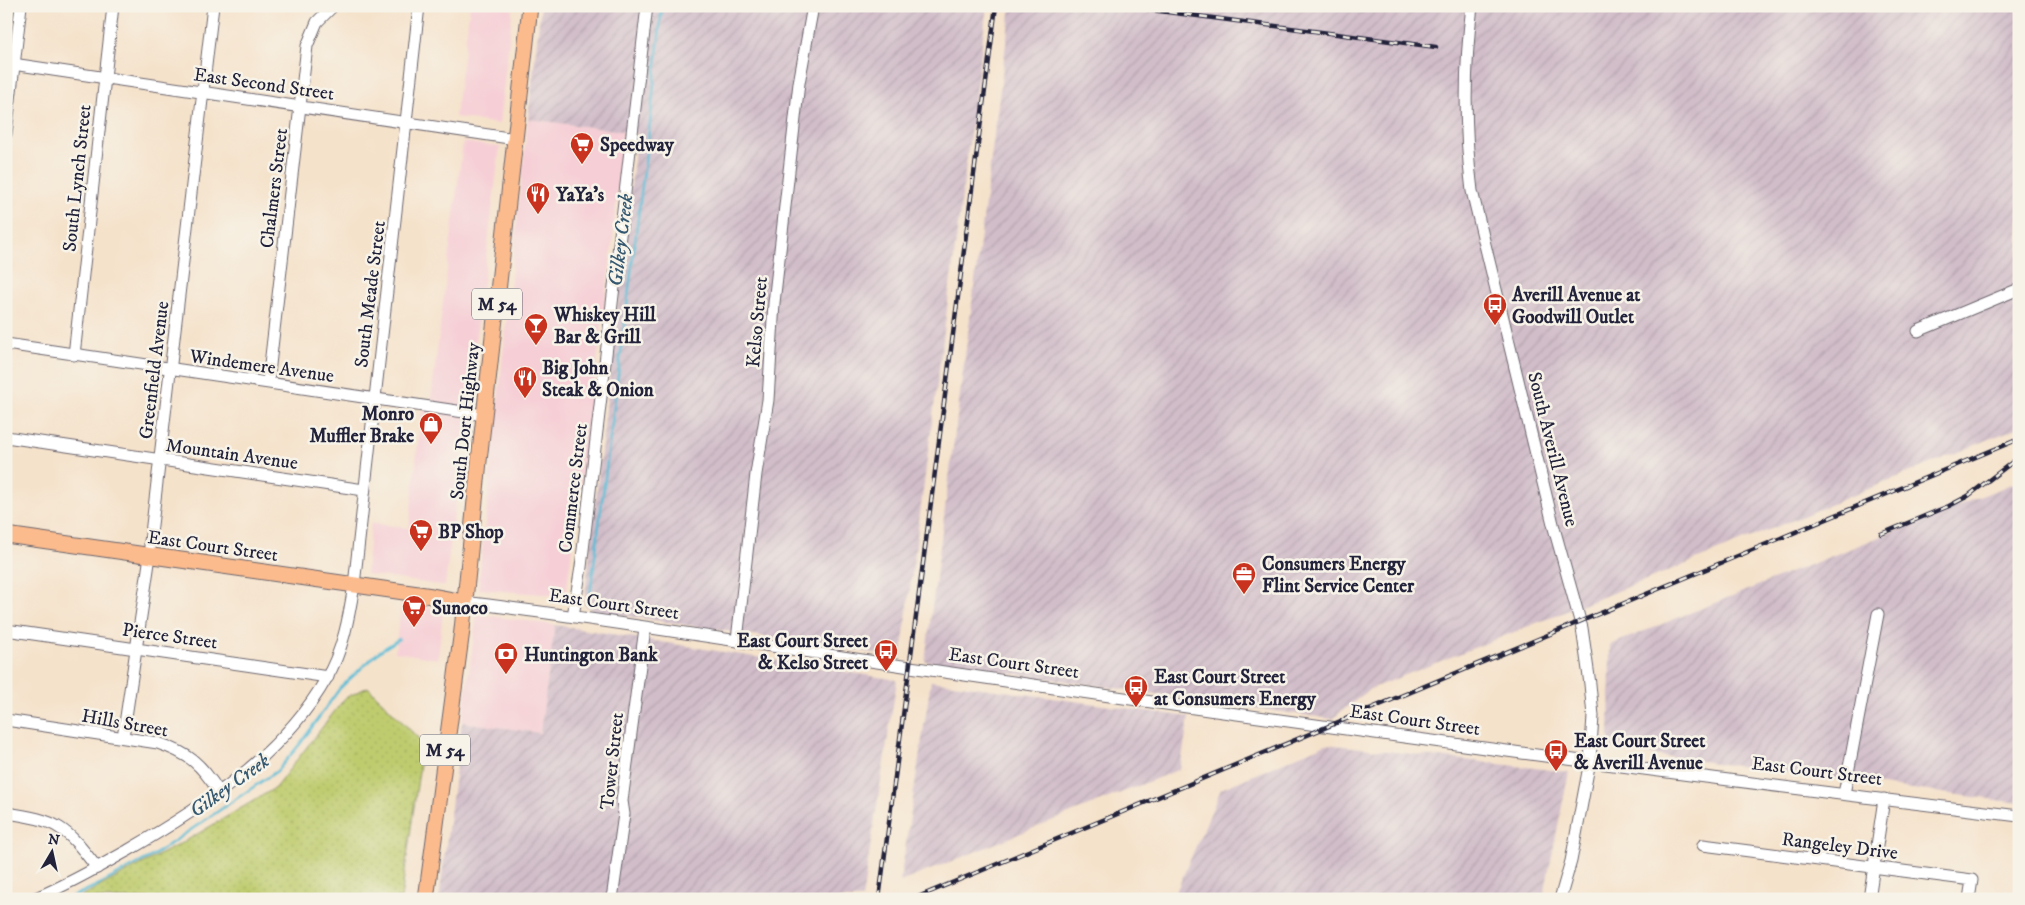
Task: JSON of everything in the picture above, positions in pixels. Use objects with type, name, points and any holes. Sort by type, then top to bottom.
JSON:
[{"type":"main road","name":"South Dort Highway","points":[[426,899],[464,602],[530,6]]},
{"type":"main road","name":"East Court Street","points":[[6,535],[464,602]]},
{"type":"street","points":[[6,134],[10,63],[21,6]]},
{"type":"street","name":"South Lynch Street","points":[[74,354],[113,6]]},
{"type":"street","name":"Greenfield Avenue","points":[[123,737],[150,556],[213,6]]},
{"type":"street","name":"Chalmers Street","points":[[268,382],[307,46],[318,22],[333,6]]},
{"type":"street","name":"South Meade Street","points":[[33,899],[73,882],[164,830],[220,792],[272,749],[312,702],[328,677],[344,638],[354,585],[419,6]]},
{"type":"street","name":"Commerce Street","points":[[573,616],[581,567],[647,6]]},
{"type":"street","name":"Kelso Street","points":[[737,640],[755,484],[768,400],[774,303],[799,83],[813,6]]},
{"type":"street","name":"South Averill Avenue","points":[[1472,6],[1466,57],[1465,108],[1472,191],[1554,528],[1582,628],[1592,701],[1590,762],[1571,861],[1560,899]]},
{"type":"street","name":"East Second Street","points":[[10,63],[516,139]]},
{"type":"street","points":[[1918,331],[2019,289]]},
{"type":"street","name":"Windemere Avenue","points":[[6,344],[484,415]]},
{"type":"street","name":"Mountain Avenue","points":[[6,437],[364,490]]},
{"type":"street","name":"East Court Street","points":[[464,602],[573,616],[914,668],[1394,736],[2019,816]]},
{"type":"street","points":[[1844,794],[1878,614]]},
{"type":"street","name":"Tower Street","points":[[612,899],[624,814],[622,800],[645,628]]},
{"type":"street","name":"Pierce Street","points":[[6,630],[328,677]]},
{"type":"street","name":"Hills Street","points":[[6,720],[158,743],[180,751],[206,771],[220,792]]},
{"type":"street","points":[[1870,899],[1884,799]]},
{"type":"street","points":[[6,813],[32,816],[57,825],[80,844],[97,868]]},
{"type":"street","name":"Rangeley Drive","points":[[1703,845],[1972,880],[1969,899]]},
{"type":"shaded area","points":[[470,6],[513,6],[499,124],[455,117]]},
{"type":"shaded area","points":[[541,6],[987,6],[901,657],[593,611],[584,604],[637,133],[528,119]]},
{"type":"shaded area","points":[[1011,6],[2019,6],[2019,427],[1686,564],[1370,689],[1332,719],[925,661]]},
{"type":"shaded area","points":[[528,119],[623,131],[612,248],[566,596],[478,589]]},
{"type":"shaded area","points":[[463,142],[500,147],[445,586],[366,574],[371,523],[409,528],[421,414],[431,398]]},
{"type":"shaded area","points":[[2019,481],[2019,803],[1609,749],[1610,645]]},
{"type":"shaded area","points":[[401,604],[443,610],[438,659],[395,652]]},
{"type":"shaded area","points":[[477,614],[555,625],[540,733],[462,722]]},
{"type":"shaded area","points":[[555,625],[897,680],[862,899],[439,899],[462,722],[540,733]]},
{"type":"shaded area","points":[[931,681],[1189,717],[1180,769],[900,882]]},
{"type":"shaded area","points":[[1326,744],[1569,772],[1543,899],[1173,899],[1221,789]]},
{"type":"green space","points":[[368,687],[423,743],[401,899],[76,899],[189,839],[275,788],[345,698]]},
{"type":"waterway","name":"Gilkey Creek","points":[[590,596],[651,115],[662,6]]},
{"type":"waterway","name":"Gilkey Creek","points":[[68,899],[154,855],[277,771],[300,744],[340,688],[380,651],[399,639]]},
{"type":"railway","points":[[879,899],[996,6]]},
{"type":"railway","points":[[1137,6],[1152,10],[1436,47]]},
{"type":"railway","points":[[913,899],[2019,439]]},
{"type":"railway","points":[[1881,534],[1949,506],[1968,496],[2019,457]]},
{"type":"place","name":"Speedway","points":[[582,165]]},
{"type":"place","name":"YaYa's","points":[[538,215]]},
{"type":"place","name":"Averill Avenue at Goodwill Outlet","points":[[1495,326]]},
{"type":"place","name":"Whiskey Hill Bar & Grill","points":[[536,346]]},
{"type":"place","name":"Big John Steak & Onion","points":[[525,399]]},
{"type":"place","name":"Monro Muffler Brake","points":[[431,445]]},
{"type":"place","name":"BP Shop","points":[[421,552]]},
{"type":"place","name":"Consumers Energy Flint Service Center","points":[[1244,595]]},
{"type":"place","name":"Sunoco","points":[[414,628]]},
{"type":"place","name":"East Court Street & Kelso Street","points":[[886,672]]},
{"type":"place","name":"Huntington Bank","points":[[506,675]]},
{"type":"place","name":"East Court Street at Consumers Energy","points":[[1136,708]]},
{"type":"place","name":"East Court Street & Averill Avenue","points":[[1556,772]]}]
